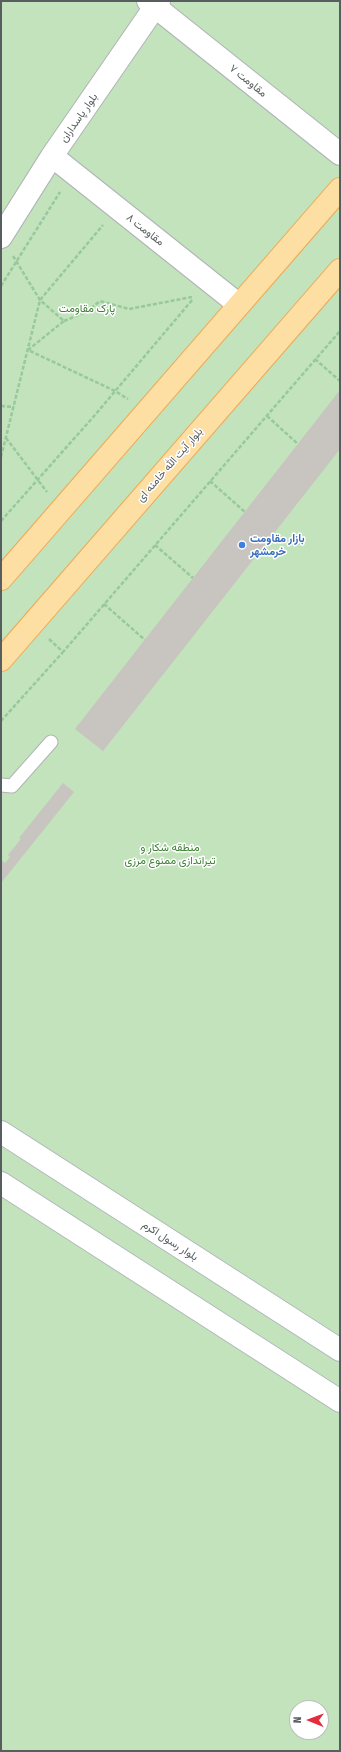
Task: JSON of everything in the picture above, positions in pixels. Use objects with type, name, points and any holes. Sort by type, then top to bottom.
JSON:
[{"type":"main road","name":"مقاومت ۷","points":[[154,3],[340,154]]},
{"type":"main road","name":"بلوار پاسداران","points":[[5,244],[52,156],[154,3]]},
{"type":"main road","name":"مقاومت ۸","points":[[52,156],[238,304]]},
{"type":"main road","points":[[1,579],[238,304],[340,189]]},
{"type":"main road","name":"بلوار آیت الله خامنه ای","points":[[1,660],[340,270]]},
{"type":"main road","name":"بلوار رسول اکرم","points":[[1,1132],[340,1350]]},
{"type":"main road","points":[[1,1183],[340,1400]]},
{"type":"lane","points":[[1,785],[12,786],[52,742]]},
{"type":"path","points":[[1,286],[60,192],[66,196]]},
{"type":"path","points":[[1,457],[40,300],[103,224],[109,229]]},
{"type":"path","points":[[5,244],[40,300],[64,321]]},
{"type":"path","points":[[190,291],[196,296]]},
{"type":"path","points":[[28,350],[64,321],[86,312],[100,301],[129,309],[196,296]]},
{"type":"path","points":[[1,521],[196,296]]},
{"type":"path","points":[[1,721],[63,652],[340,331]]},
{"type":"path","points":[[28,350],[115,391],[146,412]]},
{"type":"path","points":[[315,359],[340,381]]},
{"type":"path","points":[[1,406],[14,407]]},
{"type":"path","points":[[267,416],[298,444]]},
{"type":"path","points":[[6,438],[60,510]]},
{"type":"path","points":[[210,481],[245,512]]},
{"type":"path","points":[[156,544],[193,578]]},
{"type":"path","points":[[104,604],[144,640]]},
{"type":"path","points":[[32,625],[63,652]]},
{"type":"green space","name":"منطقه شکار و تیراندازی ممنوع مرزی","points":[[1,1],[340,1],[340,1751],[1,1751]]},
{"type":"building","name":"بازار مقاومت خرمشهر","points":[[340,390],[340,449],[103,751],[75,729]]},
{"type":"building","points":[[63,783],[74,792],[1,883],[1,860],[5,863],[10,857],[8,855],[21,839],[19,838]]},
{"type":"place","name":"بازار مقاومت خرمشهر","points":[[242,545]]},
{"type":"park label","name":"پارک مقاومت","points":[[87,309]]}]
